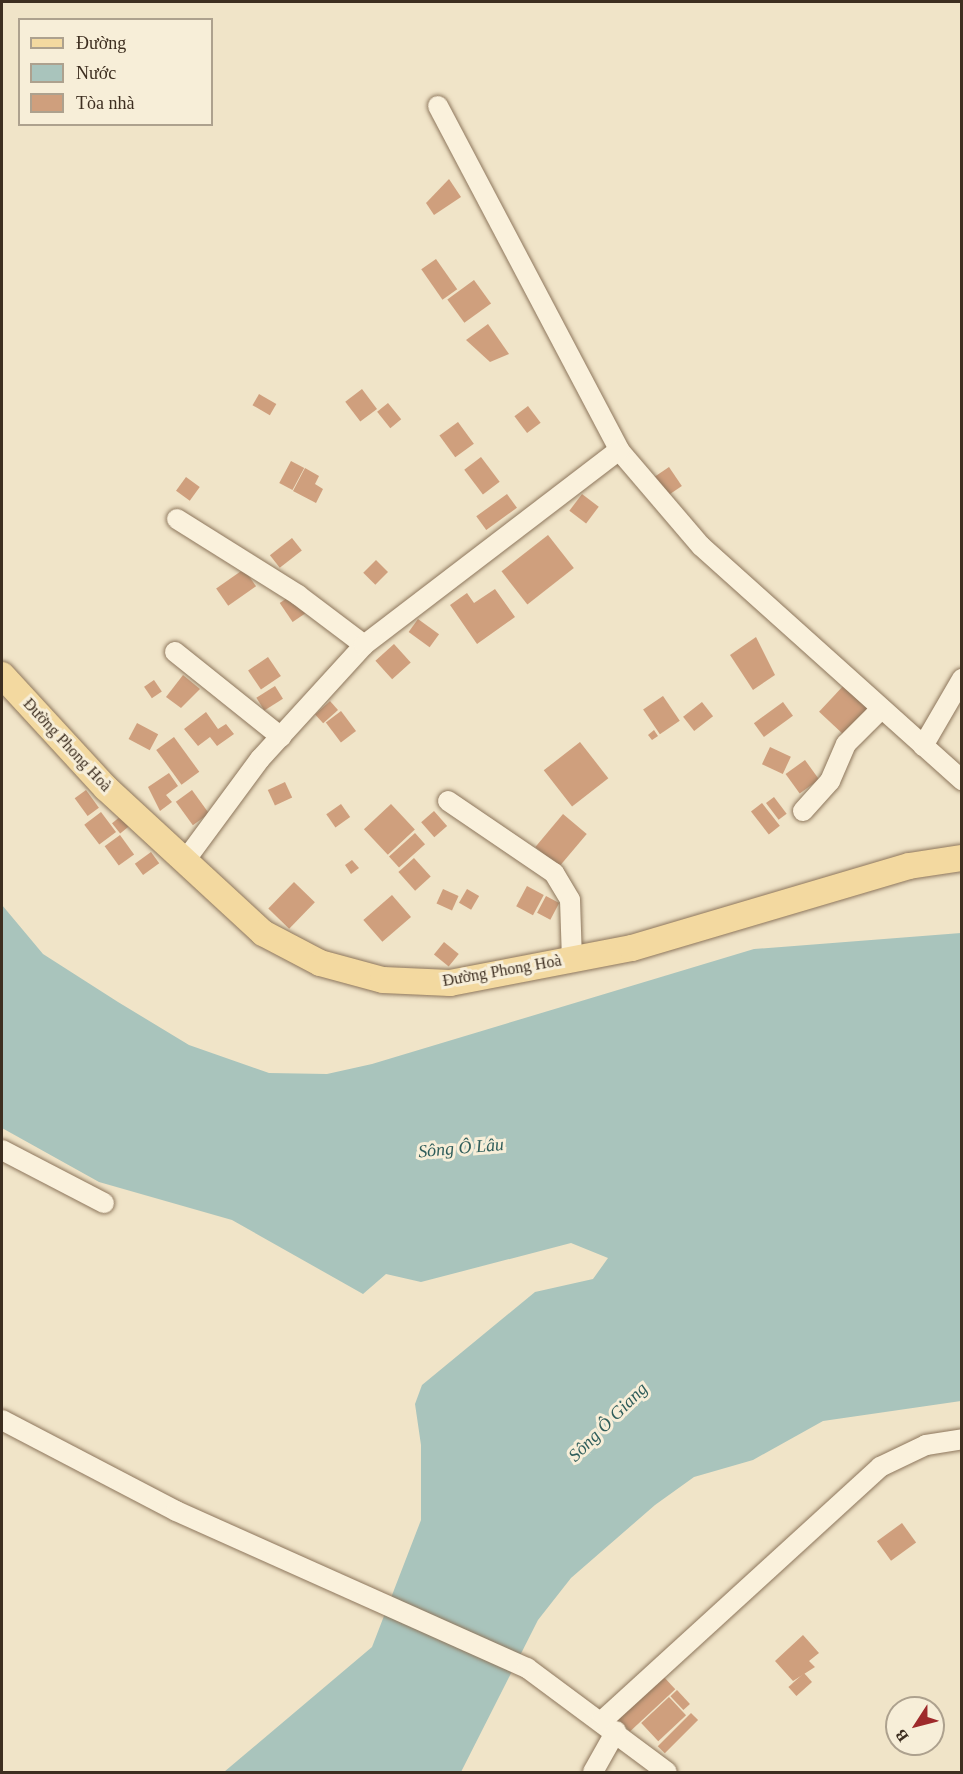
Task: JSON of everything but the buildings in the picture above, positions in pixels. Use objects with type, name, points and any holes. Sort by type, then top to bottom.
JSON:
[{"type":"main road","name":"Đường Phong Hoà","points":[[2,675],[184,862],[263,933],[320,963],[383,980],[450,983],[632,948],[909,866],[962,858]]},
{"type":"street","points":[[438,106],[522,257],[619,450],[701,546],[962,780]]},
{"type":"street","points":[[184,862],[281,737],[364,645],[619,450]]},
{"type":"street","points":[[177,519],[364,645]]},
{"type":"street","points":[[175,652],[281,737]]},
{"type":"street","points":[[923,746],[962,679]]},
{"type":"street","points":[[803,811],[830,781],[846,744],[881,709]]},
{"type":"street","points":[[448,801],[554,873],[570,900],[572,959]]},
{"type":"street","points":[[2,1150],[104,1203]]},
{"type":"street","points":[[2,1420],[176,1510],[538,1675],[609,1726],[667,1773]]},
{"type":"street","points":[[594,1773],[609,1726],[880,1467],[926,1445],[962,1439]]},
{"type":"water","points":[[2,905],[43,954],[118,1002],[189,1045],[269,1073],[327,1074],[372,1064],[754,949],[961,933],[961,1401],[823,1421],[753,1460],[694,1477],[655,1505],[571,1578],[538,1620],[461,1772],[224,1772],[372,1647],[421,1520],[421,1445],[415,1404],[422,1385],[535,1292],[593,1279],[608,1258],[571,1243],[421,1282],[386,1274],[363,1294],[232,1220],[99,1182],[2,1128]]},
{"type":"water label","name":"Sông Ô Lâu","points":[[461,1148]]},
{"type":"water label","name":"Sông Ô Giang","points":[[608,1422]]}]
